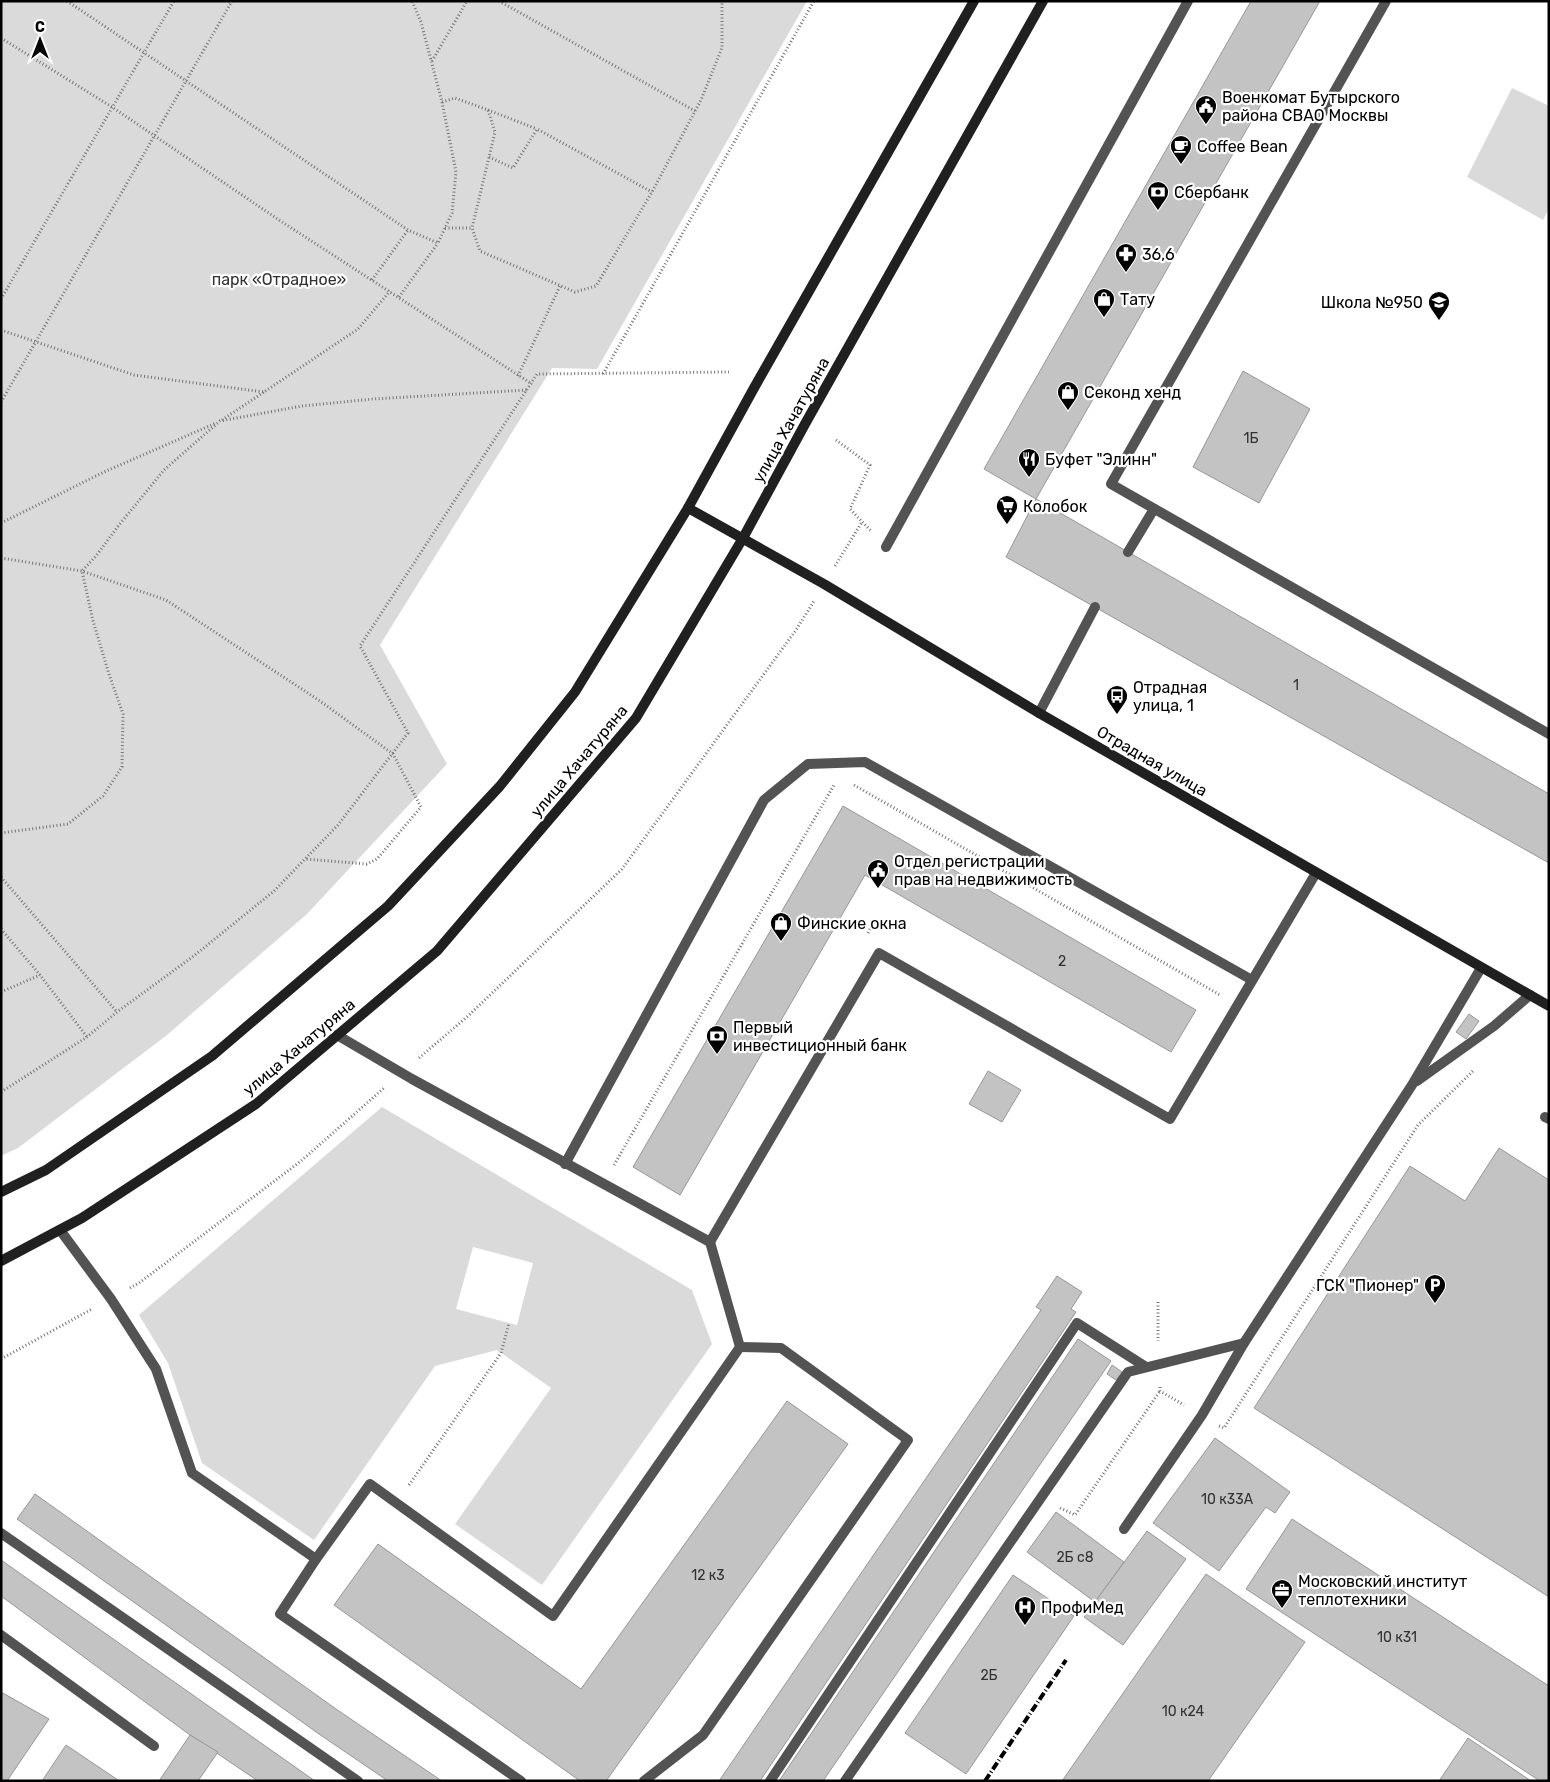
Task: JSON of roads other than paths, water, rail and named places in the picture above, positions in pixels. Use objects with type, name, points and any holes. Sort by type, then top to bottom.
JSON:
[{"type":"main road","points":[[1,1192],[46,1170],[212,1056],[388,906],[500,786],[575,692],[688,508],[974,1]]},
{"type":"main road","name":"улица Хачатуряна","points":[[1,1261],[82,1218],[256,1104],[437,951],[636,718],[743,538],[1043,1]]},
{"type":"main road","name":"Отрадная улица","points":[[688,508],[743,538],[1039,713],[1549,1006]]},
{"type":"lane","points":[[886,547],[1188,1]]},
{"type":"lane","points":[[1386,1],[1112,484],[1549,734]]},
{"type":"lane","points":[[1128,552],[1154,509]]},
{"type":"lane","points":[[1039,713],[1095,607]]},
{"type":"lane","points":[[565,1164],[764,800],[808,764],[865,762],[1252,980]]},
{"type":"lane","points":[[710,1242],[879,952],[1170,1120],[1316,873]]},
{"type":"lane","points":[[1124,1530],[1202,1415],[1244,1343],[1412,1085],[1481,968]]},
{"type":"lane","points":[[1412,1085],[1494,1026],[1530,996]]},
{"type":"lane","points":[[337,1035],[401,1073],[710,1242],[740,1347]]},
{"type":"lane","points":[[60,1230],[111,1299],[156,1368],[192,1473],[316,1559]]},
{"type":"lane","points":[[770,1781],[1077,1323],[1146,1368]]},
{"type":"lane","points":[[846,1781],[1128,1372],[1244,1343]]},
{"type":"lane","points":[[521,1781],[280,1614],[316,1559],[370,1484],[553,1616],[740,1347]]},
{"type":"lane","points":[[644,1781],[702,1734],[908,1440],[781,1348],[740,1347]]},
{"type":"lane","points":[[1,1534],[358,1781]]},
{"type":"lane","points":[[1,1635],[154,1746]]},
{"type":"railway","points":[[985,1781],[1066,1660]]},
{"type":"place","name":"Военкомат Бутырского района СВАО Москвы","points":[[1206,125]]},
{"type":"place","name":"Coffee Bean","points":[[1181,165]]},
{"type":"place","name":"Сбербанк","points":[[1158,211]]},
{"type":"place","name":"36,6","points":[[1126,273]]},
{"type":"place","name":"Тату","points":[[1104,318]]},
{"type":"place","name":"Школа №950","points":[[1439,321]]},
{"type":"place","name":"Секонд хенд","points":[[1068,411]]},
{"type":"place","name":"Буфет \"Элинн\"","points":[[1029,478]]},
{"type":"place","name":"Колобок","points":[[1007,525]]},
{"type":"place","name":"Отрадная улица, 1","points":[[1117,715]]},
{"type":"place","name":"Отдел регистрации прав на недвижимость","points":[[878,889]]},
{"type":"place","name":"Финские окна","points":[[781,942]]},
{"type":"place","name":"Первый инвестиционный банк","points":[[717,1055]]},
{"type":"place","name":"ГСК \"Пионер\"","points":[[1435,1304]]},
{"type":"place","name":"Московский институт теплотехники","points":[[1282,1609]]},
{"type":"place","name":"ПрофиМед","points":[[1025,1626]]},
{"type":"park label","name":"парк «Отрадное»","points":[[279,279]]}]
